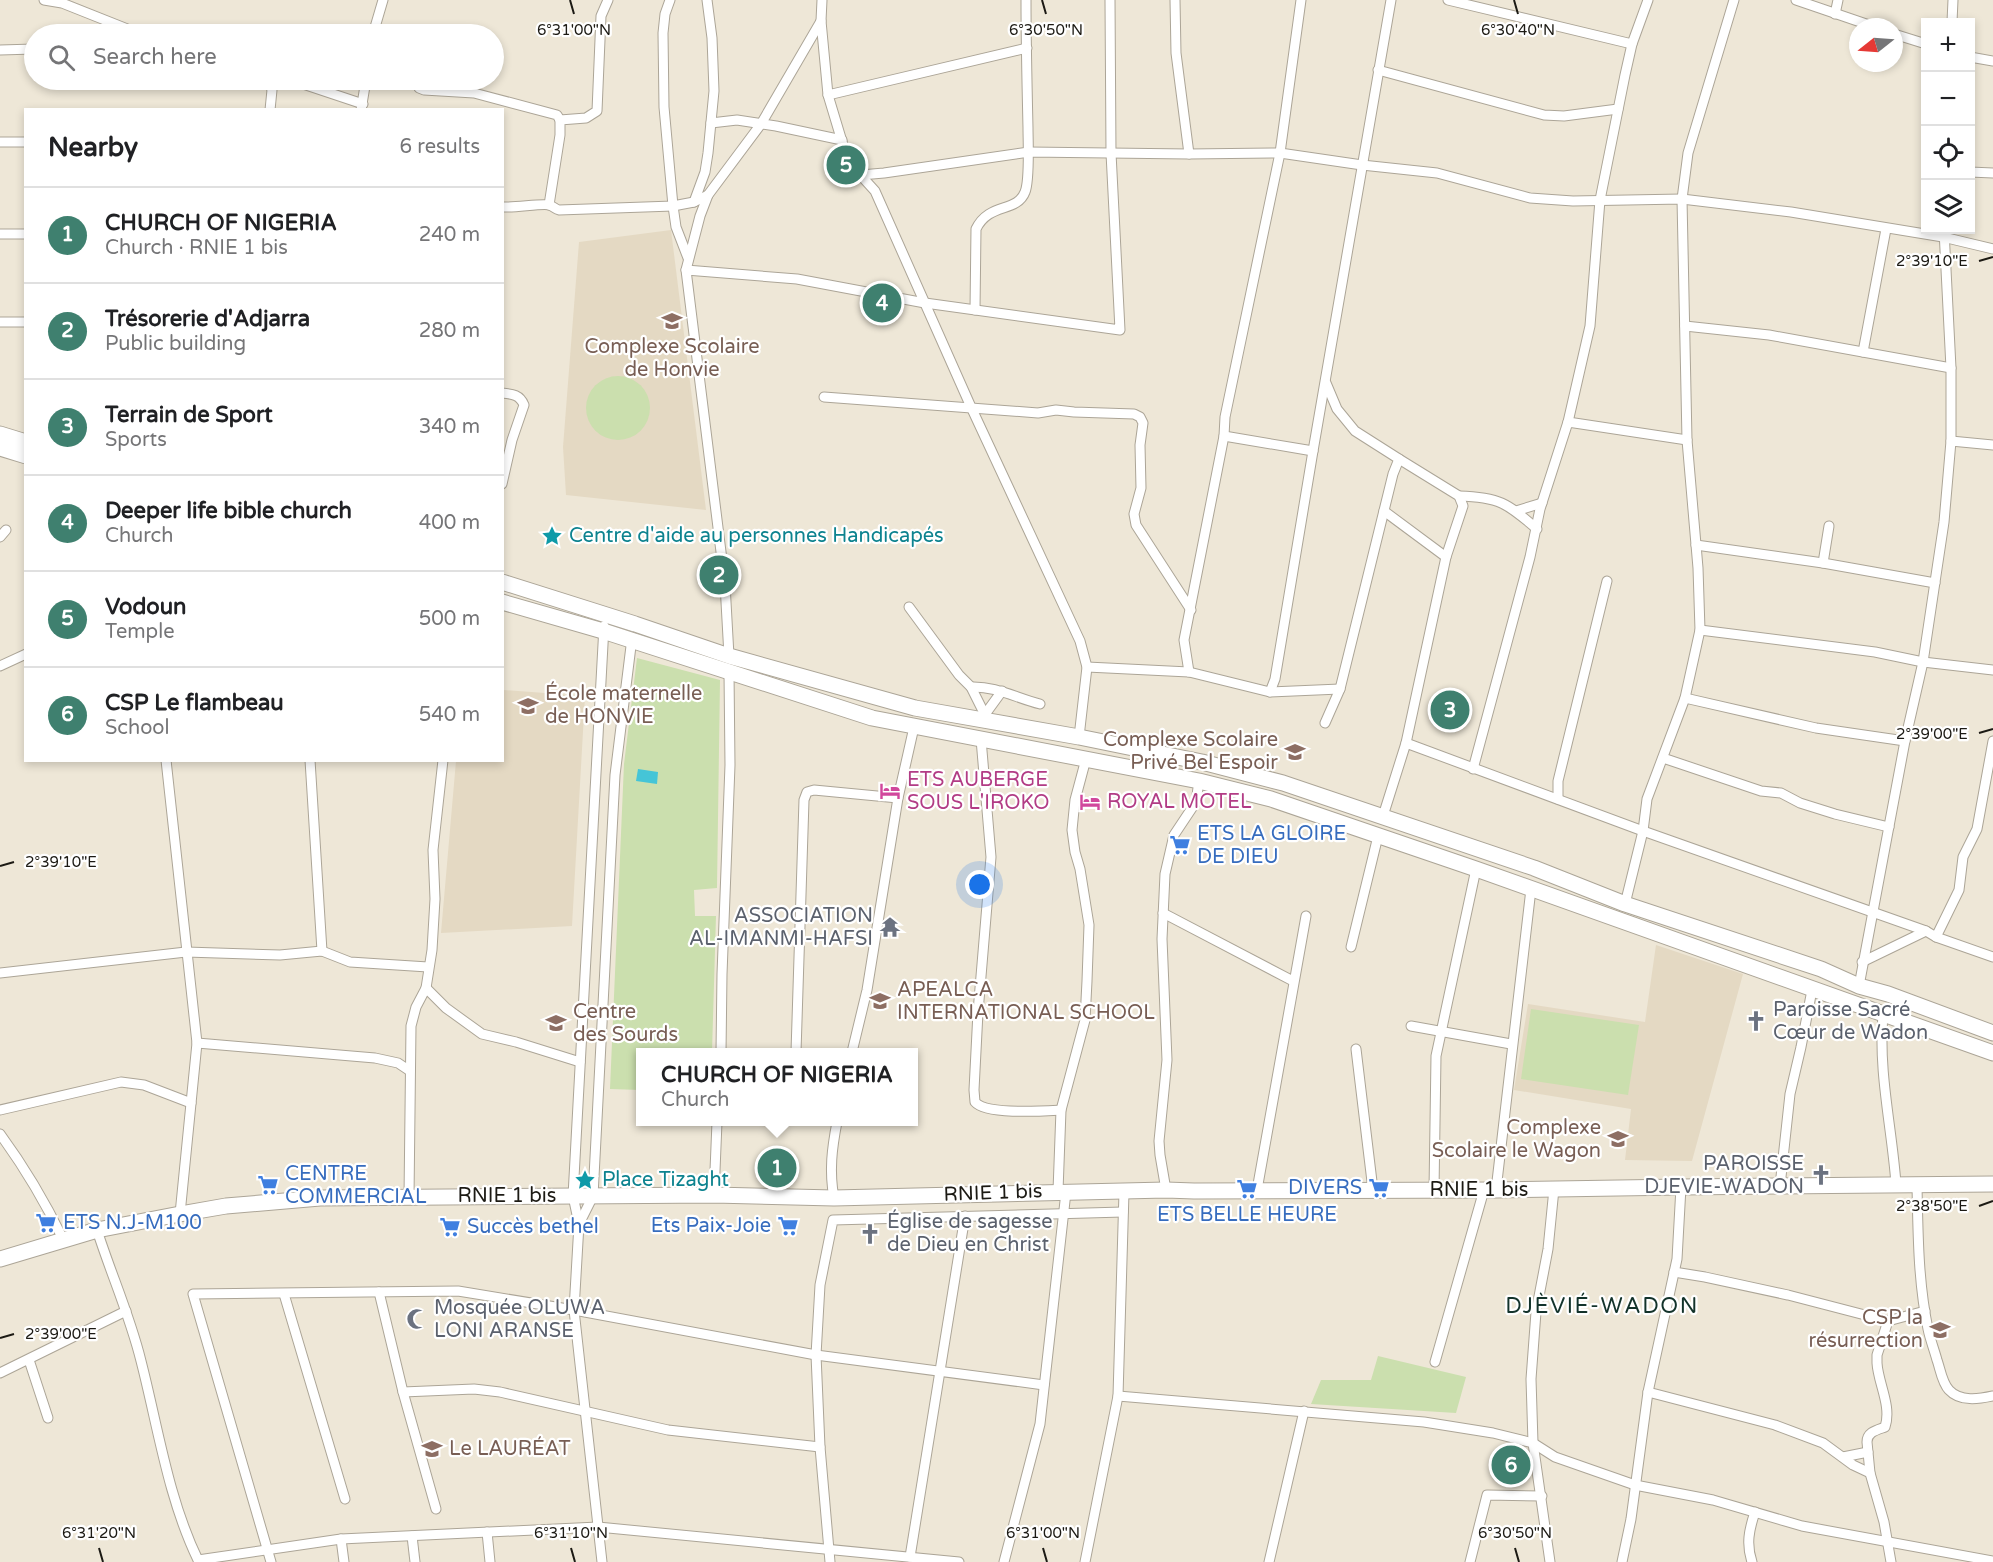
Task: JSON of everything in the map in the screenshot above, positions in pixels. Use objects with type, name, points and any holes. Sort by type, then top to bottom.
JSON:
[{"type":"main road","points":[[0,434],[24,441]]},
{"type":"main road","points":[[0,448],[24,455]]},
{"type":"main road","points":[[504,583],[635,624],[729,657],[915,708],[987,717],[1202,762],[1260,777],[1534,868],[1625,904],[1821,969],[1859,986],[1888,994],[1993,1033]]},
{"type":"main road","points":[[504,603],[632,640],[849,712],[914,727],[1199,781],[1271,799],[1476,869],[1993,1053]]},
{"type":"main road","name":"RNIE 1 bis","points":[[0,1259],[97,1230],[180,1214],[226,1206],[320,1198],[714,1195],[834,1198],[1062,1191],[1993,1185]]},
{"type":"street","points":[[44,0],[62,2],[104,24]]},
{"type":"street","points":[[376,24],[383,0]]},
{"type":"street","points":[[560,120],[586,118],[597,111],[600,25],[608,0]]},
{"type":"street","points":[[670,0],[665,14],[663,33],[664,106],[676,227],[688,258]]},
{"type":"street","points":[[694,202],[705,172],[714,91],[712,38],[707,0]]},
{"type":"street","points":[[822,0],[821,21],[828,95],[847,158],[875,191],[971,407],[1080,641],[1087,667],[1079,737]]},
{"type":"street","points":[[975,310],[976,229],[989,213],[1020,201],[1026,191],[1029,152],[1026,0]]},
{"type":"street","points":[[686,270],[797,279],[925,303],[1120,330],[1111,153],[1110,0]]},
{"type":"street","points":[[1175,0],[1176,53],[1189,154]]},
{"type":"street","points":[[1189,672],[1184,639],[1224,436],[1225,417],[1280,153],[1301,0]]},
{"type":"street","points":[[1270,692],[1275,679],[1391,0]]},
{"type":"street","points":[[1448,0],[1632,44]]},
{"type":"street","points":[[1473,769],[1542,503],[1568,422],[1590,326],[1600,200],[1632,44],[1648,0]]},
{"type":"street","points":[[1625,904],[1643,831],[1647,799],[1686,698],[1700,630],[1696,545],[1687,440],[1682,199],[1689,153],[1734,0]]},
{"type":"street","points":[[1796,0],[1849,19]]},
{"type":"street","points":[[1835,14],[1838,0]]},
{"type":"street","points":[[1952,18],[1953,0]]},
{"type":"street","points":[[729,657],[725,584],[686,270],[708,195],[761,124],[821,21]]},
{"type":"street","points":[[1903,37],[1921,42]]},
{"type":"street","points":[[828,95],[1027,48]]},
{"type":"street","points":[[0,50],[24,50]]},
{"type":"street","points":[[1975,58],[1993,61]]},
{"type":"street","points":[[1378,70],[1544,115],[1564,116],[1618,109]]},
{"type":"street","points":[[270,108],[272,90]]},
{"type":"street","points":[[317,90],[362,107],[365,90]]},
{"type":"street","points":[[424,90],[474,93],[557,115],[560,120],[560,135],[549,205]]},
{"type":"street","points":[[711,123],[737,120],[842,140]]},
{"type":"street","points":[[0,142],[24,142]]},
{"type":"street","points":[[861,175],[1029,152],[1280,153],[1437,173],[1530,198],[1682,199],[1921,231]]},
{"type":"street","points":[[1975,172],[1993,172]]},
{"type":"street","points":[[504,207],[549,205],[559,210],[673,206],[694,202],[708,195]]},
{"type":"street","points":[[1863,352],[1886,228]]},
{"type":"street","points":[[0,234],[24,234]]},
{"type":"street","points":[[1859,986],[1905,741],[1923,662],[1944,522],[1951,441],[1951,368],[1943,234]]},
{"type":"street","points":[[1946,234],[1993,249]]},
{"type":"street","points":[[0,322],[24,322]]},
{"type":"street","points":[[1685,326],[1769,335],[1951,368]]},
{"type":"street","points":[[1326,383],[1337,409],[1355,431],[1459,496],[1494,499],[1516,511],[1537,529]]},
{"type":"street","points":[[504,393],[515,394],[524,405],[512,440],[504,475]]},
{"type":"street","points":[[824,397],[1038,413],[1067,410],[1134,414],[1140,417],[1143,423],[1140,446],[1140,489],[1134,514],[1136,525],[1191,610]]},
{"type":"street","points":[[1568,422],[1687,440]]},
{"type":"street","points":[[1224,436],[1313,451]]},
{"type":"street","points":[[1951,441],[1993,445]]},
{"type":"street","points":[[1325,723],[1340,689],[1393,474],[1400,459]]},
{"type":"street","points":[[1383,816],[1406,743],[1446,557],[1463,506],[1459,496]]},
{"type":"street","points":[[1516,511],[1542,503]]},
{"type":"street","points":[[1384,511],[1446,557]]},
{"type":"street","points":[[1823,563],[1829,526]]},
{"type":"street","points":[[1696,545],[1823,563],[1935,583]]},
{"type":"street","points":[[1558,799],[1558,781],[1607,581]]},
{"type":"street","points":[[909,607],[959,675],[971,687],[987,717]]},
{"type":"street","points":[[602,1562],[574,1310],[579,1224],[573,1196],[603,631],[607,615]]},
{"type":"street","points":[[579,1224],[593,1196],[615,775],[635,624]]},
{"type":"street","points":[[1700,630],[1875,652],[1923,662],[1993,670]]},
{"type":"street","points":[[0,666],[24,655]]},
{"type":"street","points":[[1087,667],[1189,672],[1270,692],[1340,689]]},
{"type":"street","points":[[721,1048],[730,765],[729,672]]},
{"type":"street","points":[[1275,679],[1283,692]]},
{"type":"street","points":[[971,687],[1002,690],[1018,699],[1040,705]]},
{"type":"street","points":[[987,717],[1002,690]]},
{"type":"street","points":[[1686,698],[1816,728],[1905,741]]},
{"type":"street","points":[[853,1048],[867,990],[898,798],[914,727]]},
{"type":"street","points":[[981,739],[991,857],[978,1012],[975,1102],[982,1107],[1002,1109],[1061,1110]]},
{"type":"street","points":[[1936,937],[1959,890],[1963,857],[1977,829],[1993,741]]},
{"type":"street","points":[[1406,743],[1993,957]]},
{"type":"street","points":[[1663,758],[1761,790],[1781,793],[1809,806],[1889,827]]},
{"type":"street","points":[[1004,1562],[1040,1424],[1062,1214],[1061,1110],[1085,1020],[1089,925],[1072,830],[1075,801],[1086,759]]},
{"type":"street","points":[[166,762],[197,1043],[180,1214]]},
{"type":"street","points":[[310,762],[322,951]]},
{"type":"street","points":[[409,1197],[411,1026],[416,1006],[426,988],[434,933],[433,850],[443,762]]},
{"type":"street","points":[[596,774],[615,775]]},
{"type":"street","points":[[1166,1190],[1160,1155],[1167,1060],[1162,939],[1165,874],[1174,835],[1196,802],[1199,781]]},
{"type":"street","points":[[1543,794],[1558,781]]},
{"type":"street","points":[[796,1048],[804,801],[807,792],[814,790],[898,798]]},
{"type":"street","points":[[1351,947],[1378,836]]},
{"type":"street","points":[[1434,1190],[1436,1056],[1476,869]]},
{"type":"street","points":[[1435,1362],[1490,1190],[1531,889]]},
{"type":"street","points":[[1163,913],[1293,981]]},
{"type":"street","points":[[1257,1190],[1306,916]]},
{"type":"street","points":[[1862,962],[1926,931]]},
{"type":"street","points":[[0,973],[186,952],[280,955],[322,951],[350,962],[428,967]]},
{"type":"street","points":[[426,988],[446,1008],[482,1034],[580,1062]]},
{"type":"street","points":[[1780,1186],[1790,1094],[1812,990]]},
{"type":"street","points":[[1883,1015],[1883,1072],[1896,1184]]},
{"type":"street","points":[[1411,1026],[1511,1044]]},
{"type":"street","points":[[197,1043],[375,1058],[398,1063],[410,1071]]},
{"type":"street","points":[[1356,1048],[1373,1190]]},
{"type":"street","points":[[0,1110],[121,1082],[144,1086],[191,1103]]},
{"type":"street","points":[[714,1195],[717,1126]]},
{"type":"street","points":[[834,1198],[831,1179],[832,1148],[836,1126]]},
{"type":"street","points":[[0,1134],[22,1163],[63,1239]]},
{"type":"street","points":[[1917,1185],[1925,1311],[1928,1330],[1948,1389],[1966,1399],[1993,1396]]},
{"type":"street","points":[[1622,1562],[1631,1519],[1648,1392],[1677,1259],[1681,1187]]},
{"type":"street","points":[[1550,1562],[1533,1443],[1531,1379],[1536,1312],[1548,1249],[1554,1189]]},
{"type":"street","points":[[1085,1562],[1118,1396],[1124,1192]]},
{"type":"street","points":[[830,1562],[820,1447],[816,1355],[820,1285],[833,1220],[1124,1212]]},
{"type":"street","points":[[910,1557],[965,1216]]},
{"type":"street","points":[[97,1230],[139,1352],[182,1518],[198,1560],[341,1539],[598,1527],[959,1562]]},
{"type":"street","points":[[1674,1272],[1788,1295],[1888,1321],[1925,1311]]},
{"type":"street","points":[[271,1562],[193,1294],[458,1290],[816,1355],[1044,1385]]},
{"type":"street","points":[[379,1292],[403,1392],[436,1509]]},
{"type":"street","points":[[284,1294],[345,1499]]},
{"type":"street","points":[[0,1373],[126,1311]]},
{"type":"street","points":[[1888,1321],[1877,1355],[1887,1411],[1886,1423],[1885,1427],[1870,1433],[1867,1438],[1870,1473],[1889,1543],[1891,1562]]},
{"type":"street","points":[[29,1360],[48,1418]]},
{"type":"street","points":[[403,1392],[474,1389],[500,1392],[668,1430],[820,1447]]},
{"type":"street","points":[[1648,1392],[1775,1425],[1823,1443],[1853,1466],[1870,1473]]},
{"type":"street","points":[[1118,1396],[1424,1422],[1493,1433],[1533,1443],[1555,1457],[1635,1485],[1713,1500],[1802,1526],[1993,1561]]},
{"type":"street","points":[[1269,1562],[1304,1411]]},
{"type":"street","points":[[1843,1457],[1868,1452]]},
{"type":"street","points":[[1470,1562],[1487,1495],[1542,1496]]},
{"type":"street","points":[[1752,1562],[1748,1535],[1755,1512]]},
{"type":"street","points":[[487,1532],[490,1562]]},
{"type":"street","points":[[412,1536],[416,1562]]},
{"type":"street","points":[[341,1539],[344,1562]]},
{"type":"shaded area","points":[[671,230],[706,510],[566,495],[563,447],[579,242]]},
{"type":"shaded area","points":[[504,690],[585,696],[572,926],[441,933],[456,762],[504,762]]},
{"type":"shaded area","points":[[1656,945],[1743,974],[1692,1161],[1625,1160],[1631,1109],[1514,1090],[1528,1004],[1645,1022]]},
{"type":"green space","points":[[612,376],[624,376],[641,385],[648,396],[650,408],[648,420],[641,431],[624,440],[612,440],[600,435],[591,426],[586,414],[586,402],[591,390],[600,381]]},
{"type":"green space","points":[[637,658],[720,680],[717,888],[694,890],[695,916],[716,916],[712,1048],[636,1048],[636,1090],[610,1089],[624,764]]},
{"type":"green space","points":[[1531,1009],[1639,1025],[1628,1095],[1521,1079]]},
{"type":"green space","points":[[1378,1356],[1466,1377],[1456,1413],[1311,1404],[1321,1380],[1371,1380]]},
{"type":"water","points":[[638,769],[658,772],[657,784],[636,781]]},
{"type":"place","name":"Vodoun","points":[[846,165]]},
{"type":"place","name":"Deeper life bible church","points":[[882,303]]},
{"type":"place","name":"Complexe Scolaire de Honvie","points":[[672,321]]},
{"type":"place","name":"Centre d'aide au personnes Handicapés","points":[[552,536]]},
{"type":"place","name":"Trésorerie d'Adjarra","points":[[719,575]]},
{"type":"place","name":"École maternelle de HONVIE","points":[[528,706]]},
{"type":"place","name":"Terrain de Sport","points":[[1450,710]]},
{"type":"place","name":"Complexe Scolaire Privé Bel Espoir","points":[[1295,752]]},
{"type":"place","name":"ETS AUBERGE SOUS L'IROKO","points":[[890,791]]},
{"type":"place","name":"ROYAL MOTEL","points":[[1090,802]]},
{"type":"place","name":"ETS LA GLOIRE DE DIEU","points":[[1180,845]]},
{"type":"place","name":"ASSOCIATION AL-IMANMI-HAFSI","points":[[890,927]]},
{"type":"place","name":"APEALCA INTERNATIONAL SCHOOL","points":[[880,1001]]},
{"type":"place","name":"Paroisse Sacré Cœur de Wadon","points":[[1756,1021]]},
{"type":"place","name":"Centre des Sourds","points":[[556,1023]]},
{"type":"place","name":"Complexe Scolaire le Wagon","points":[[1618,1139]]},
{"type":"place","name":"CHURCH OF NIGERIA","points":[[777,1168]]},
{"type":"place","name":"PAROISSE DJEVIE-WADON","points":[[1821,1175]]},
{"type":"place","name":"Place Tizaght","points":[[585,1180]]},
{"type":"place","name":"CENTRE COMMERCIAL","points":[[268,1185]]},
{"type":"place","name":"DIVERS","points":[[1379,1188]]},
{"type":"place","name":"ETS BELLE HEURE","points":[[1247,1189]]},
{"type":"place","name":"ETS N.J-M100","points":[[46,1223]]},
{"type":"place","name":"Ets Paix-Joie","points":[[788,1226]]},
{"type":"place","name":"Succès bethel","points":[[450,1227]]},
{"type":"place","name":"Église de sagesse de Dieu en Christ","points":[[870,1234]]},
{"type":"place","name":"Mosquée OLUWA LONI ARANSE","points":[[417,1319]]},
{"type":"place","name":"CSP la résurrection","points":[[1940,1330]]},
{"type":"place","name":"Le LAURÉAT","points":[[432,1449]]},
{"type":"place","name":"CSP Le flambeau","points":[[1511,1465]]},
{"type":"district","name":"DJÈVIÉ-WADON","points":[[1602,1306]]}]
